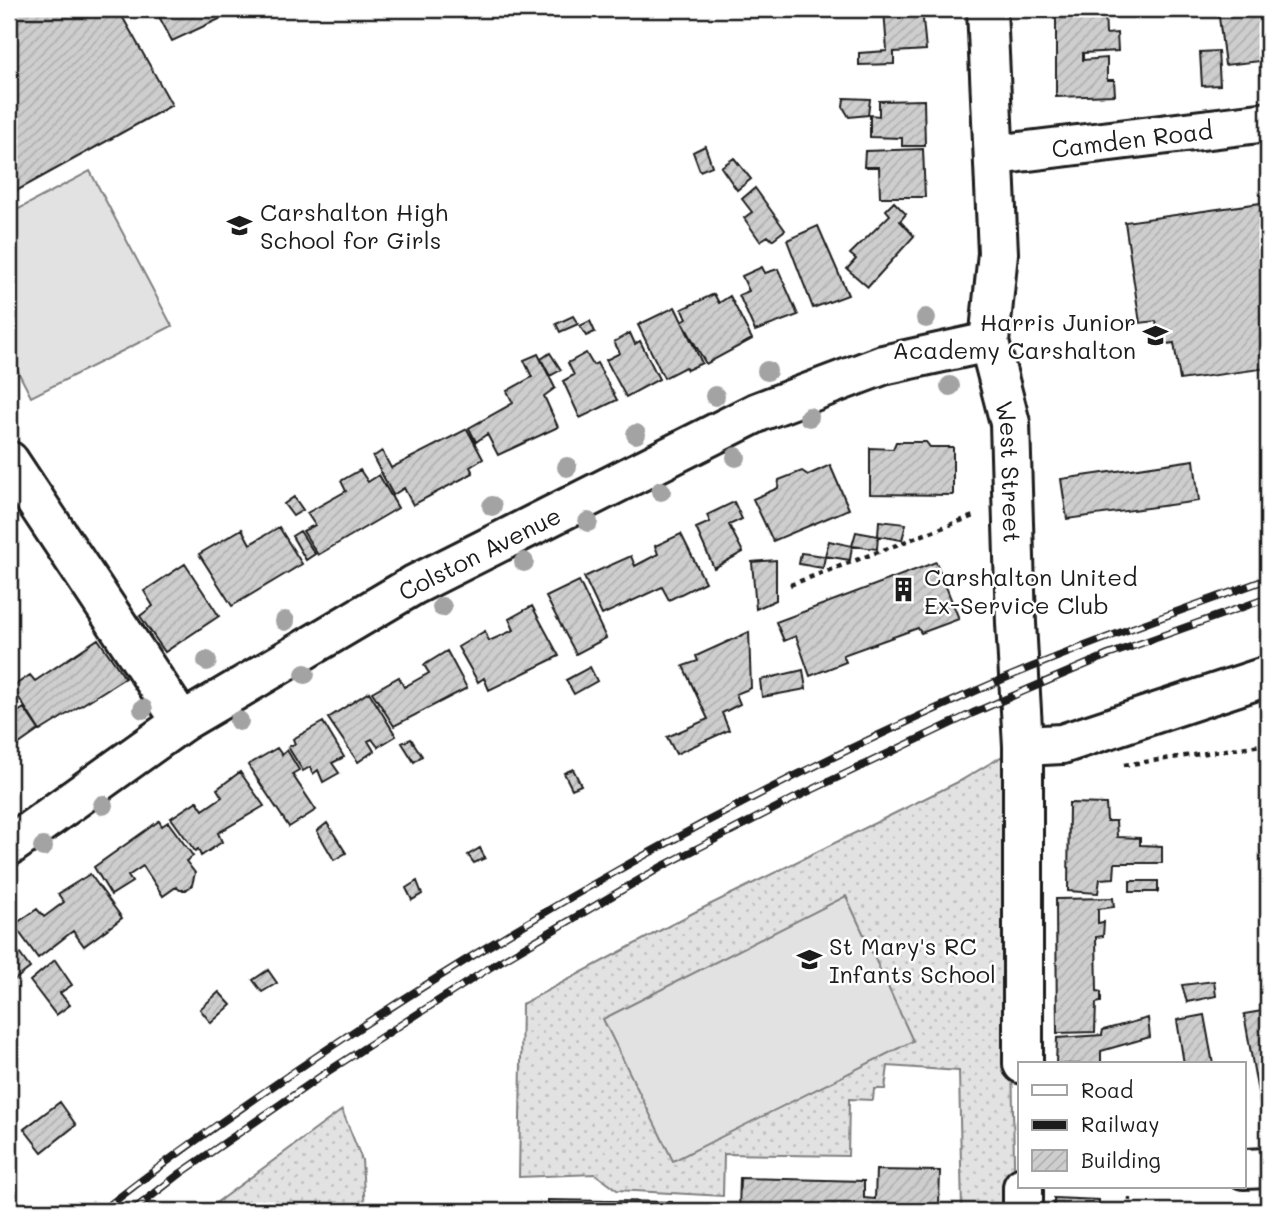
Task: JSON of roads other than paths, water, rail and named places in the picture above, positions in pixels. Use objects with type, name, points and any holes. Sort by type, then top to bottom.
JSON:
[{"type":"street","name":"West Street","points":[[987,9],[998,253],[989,342],[1010,423],[1023,746],[1023,1062]]},
{"type":"street","name":"Camden Road","points":[[995,155],[1268,122]]},
{"type":"street","name":"Colston Avenue","points":[[9,846],[181,722],[414,585],[758,412],[883,365],[989,342]]},
{"type":"street","points":[[9,461],[181,722]]},
{"type":"street","points":[[1023,746],[1062,744],[1268,676]]},
{"type":"street","points":[[1246,1169],[1268,1168]]},
{"type":"street","points":[[1023,1188],[1023,1211]]},
{"type":"railway","points":[[102,1211],[222,1121],[347,1036],[495,942],[647,854],[803,772],[962,697],[1076,650],[1268,579]]},
{"type":"railway","points":[[132,1211],[181,1173],[327,1072],[494,965],[663,866],[803,794],[973,713],[1108,655],[1268,598]]},
{"type":"place","name":"Carshalton High School for Girls","points":[[240,225]]},
{"type":"place","name":"Harris Junior Academy Carshalton","points":[[1156,335]]},
{"type":"place","name":"Carshalton United Ex-Service Club","points":[[904,590]]},
{"type":"place","name":"St Mary's RC Infants School","points":[[809,959]]}]
